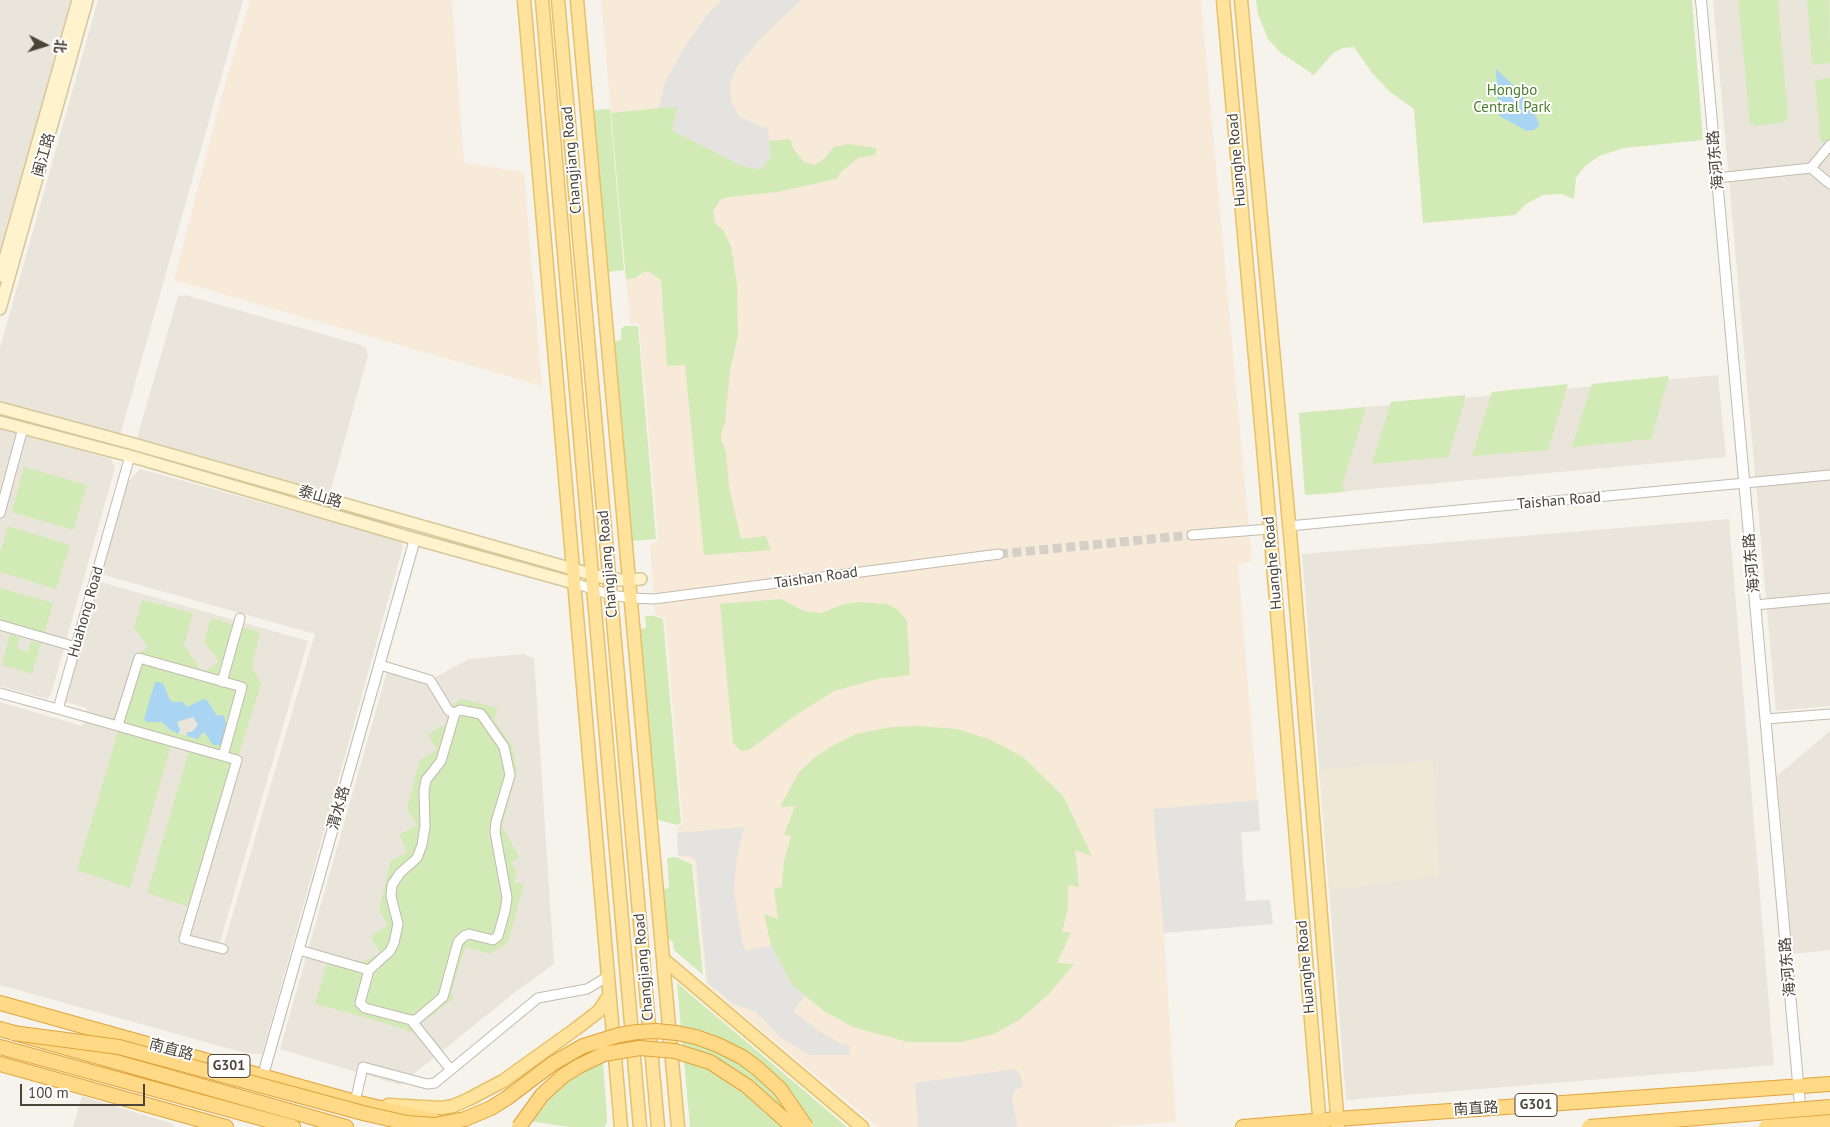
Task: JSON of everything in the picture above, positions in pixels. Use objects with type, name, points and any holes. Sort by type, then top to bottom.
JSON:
[{"type":"highway","name":"南直路","points":[[0,1003],[355,1102],[459,1127]]},
{"type":"highway","points":[[7,1031],[346,1127]]},
{"type":"highway","points":[[7,1031],[119,1047],[363,1113],[407,1123],[434,1125],[465,1119],[491,1108],[508,1098],[552,1064],[583,1046],[619,1035],[637,1032],[677,1033],[718,1045],[757,1068],[780,1089],[806,1127]]},
{"type":"highway","points":[[519,1127],[542,1095],[563,1076],[578,1066],[604,1054],[640,1048],[674,1051],[710,1062],[747,1086],[793,1127]]},
{"type":"highway","points":[[6,1049],[114,1087],[259,1127]]},
{"type":"highway","points":[[6,1049],[293,1127]]},
{"type":"highway","points":[[0,1064],[192,1122],[226,1127]]},
{"type":"highway","name":"南直路","points":[[1243,1127],[1338,1123],[1830,1084]]},
{"type":"highway","points":[[1589,1127],[1830,1107]]},
{"type":"highway","points":[[1766,1127],[1830,1122]]},
{"type":"main road","name":"闽江路","points":[[0,276],[78,0]]},
{"type":"main road","name":"闽江路","points":[[0,310],[87,0]]},
{"type":"main road","points":[[524,0],[620,1127]]},
{"type":"main road","name":"Changjiang Road","points":[[542,0],[640,1127]]},
{"type":"main road","name":"Changjiang Road","points":[[558,0],[658,1127]]},
{"type":"main road","points":[[577,0],[635,579],[631,598],[678,1127]]},
{"type":"main road","name":"Huanghe Road","points":[[1223,0],[1320,1124]]},
{"type":"main road","name":"Huanghe Road","points":[[1241,0],[1289,526],[1338,1123]]},
{"type":"main road","name":"泰山路","points":[[0,408],[572,569],[609,578],[635,579]]},
{"type":"main road","name":"泰山路","points":[[0,422],[130,456],[415,540],[574,583]]},
{"type":"main road","points":[[663,959],[862,1127]]},
{"type":"main road","points":[[355,1102],[418,1108],[453,1106],[503,1081],[594,1014],[608,997]]},
{"type":"street","name":"海河东路","points":[[1701,0],[1802,1127]]},
{"type":"street","points":[[1717,178],[1811,168],[1830,146]]},
{"type":"street","points":[[1811,168],[1830,184]]},
{"type":"street","points":[[0,513],[23,428]]},
{"type":"street","name":"Huahong Road","points":[[58,709],[130,456]]},
{"type":"street","name":"Taishan Road","points":[[1289,526],[1830,475]]},
{"type":"street","points":[[1192,535],[1270,529]]},
{"type":"street","name":"渭水路","points":[[263,1075],[415,540]]},
{"type":"street","name":"Taishan Road","points":[[631,598],[654,599],[1000,554]]},
{"type":"street","name":"泰山路","points":[[574,583],[611,595],[631,598]]},
{"type":"street","points":[[1755,605],[1830,598]]},
{"type":"street","points":[[222,682],[240,618]]},
{"type":"street","points":[[0,626],[76,647]]},
{"type":"street","points":[[118,725],[139,658],[242,687],[223,756]]},
{"type":"street","points":[[380,665],[430,680],[449,711],[455,713]]},
{"type":"street","points":[[0,693],[237,760],[184,938],[223,950]]},
{"type":"street","points":[[460,710],[481,714],[504,747],[510,775],[496,822],[495,832],[507,898],[506,911],[498,936],[493,940],[470,934],[464,936],[458,942],[443,997],[416,1020],[365,1008],[360,1003],[369,970],[390,951],[394,943],[398,924],[391,896],[392,885],[400,873],[418,858],[425,826],[424,791],[426,780],[441,761],[455,713],[460,710]]},
{"type":"street","points":[[1766,719],[1830,714]]},
{"type":"street","points":[[299,950],[369,970]]},
{"type":"street","points":[[355,1102],[363,1067],[427,1084],[434,1083],[538,998],[587,989],[607,977]]},
{"type":"street","points":[[411,1020],[451,1070]]},
{"type":"shaded area","points":[[0,0],[75,0],[0,265]]},
{"type":"shaded area","points":[[98,0],[243,0],[120,436],[0,405],[0,348]]},
{"type":"shaded area","points":[[250,0],[452,0],[464,163],[524,172],[542,386],[174,280],[222,95]]},
{"type":"shaded area","points":[[601,0],[1201,0],[1252,561],[1238,564],[1260,831],[1241,832],[1246,901],[1270,900],[1273,924],[1164,933],[1176,1122],[1108,1127],[878,1127],[706,984],[694,863],[678,856],[677,827],[683,824],[665,618],[655,614],[650,546],[658,539],[639,323],[630,324]]},
{"type":"shaded area","points":[[721,0],[801,0],[759,40],[737,67],[730,83],[731,101],[740,117],[768,128],[771,157],[760,170],[742,166],[672,130],[678,107],[659,108],[664,85],[682,51],[707,15]]},
{"type":"shaded area","points":[[1713,0],[1830,0],[1830,706],[1776,711]]},
{"type":"shaded area","points":[[185,295],[366,348],[368,355],[330,493],[137,438],[178,296]]},
{"type":"shaded area","points":[[1718,375],[1726,457],[1305,495],[1299,413]]},
{"type":"shaded area","points":[[0,428],[111,459],[115,468],[51,694],[47,699],[0,686]]},
{"type":"shaded area","points":[[140,469],[395,539],[401,542],[403,547],[262,1054],[245,1053],[0,985],[0,702],[82,726],[87,708],[63,701],[97,581],[308,641],[217,952],[221,954],[315,634],[104,575],[101,569],[126,484]]},
{"type":"shaded area","points":[[1729,519],[1774,1065],[1346,1100],[1302,554]]},
{"type":"shaded area","points":[[523,654],[534,658],[554,964],[518,990],[400,1085],[280,1049],[388,668],[430,680],[469,659]]},
{"type":"shaded area","points":[[1830,731],[1830,950],[1792,954],[1777,776]]},
{"type":"shaded area","points":[[1433,760],[1439,876],[1329,890],[1319,770]]},
{"type":"shaded area","points":[[1258,800],[1260,831],[1241,832],[1246,901],[1270,900],[1273,924],[1164,933],[1153,809]]},
{"type":"shaded area","points":[[744,827],[736,862],[734,893],[742,942],[746,951],[771,945],[792,985],[805,996],[793,1011],[818,1030],[841,1044],[850,1046],[849,1055],[810,1055],[780,1037],[756,1012],[732,1003],[707,982],[696,861],[690,856],[678,856],[677,833]]},
{"type":"shaded area","points":[[1015,1069],[1020,1074],[1023,1087],[1015,1090],[1012,1097],[1017,1127],[918,1127],[915,1083]]},
{"type":"shaded area","points":[[82,1096],[170,1123],[175,1127],[73,1127]]},
{"type":"green space","name":"Hongbo Central Park","points":[[1256,0],[1692,0],[1703,140],[1624,148],[1599,156],[1585,166],[1576,178],[1574,199],[1561,194],[1543,195],[1526,204],[1515,215],[1423,223],[1414,109],[1390,92],[1373,74],[1354,47],[1343,48],[1333,53],[1314,75],[1281,53],[1268,39],[1258,14]]},
{"type":"green space","points":[[1738,0],[1778,0],[1788,118],[1784,122],[1756,126],[1750,123]]},
{"type":"green space","points":[[1807,0],[1829,0],[1830,63],[1812,65]]},
{"type":"green space","points":[[1830,78],[1830,139],[1823,143],[1820,140],[1815,80]]},
{"type":"green space","points":[[679,106],[672,130],[742,166],[771,157],[769,141],[790,139],[794,150],[804,162],[815,165],[824,159],[834,147],[848,144],[876,148],[876,155],[858,158],[842,171],[836,179],[777,192],[728,197],[720,200],[713,211],[715,223],[724,231],[731,247],[737,284],[738,335],[730,370],[725,422],[721,434],[721,440],[726,452],[729,487],[741,539],[766,536],[771,550],[704,555],[685,365],[667,366],[661,280],[645,271],[635,278],[626,279],[611,113]]},
{"type":"green space","points":[[610,109],[624,270],[607,272],[594,110]]},
{"type":"green space","points":[[624,326],[638,326],[656,539],[630,541],[615,341],[621,340],[621,330]]},
{"type":"green space","points":[[1669,376],[1651,439],[1572,447],[1592,384]]},
{"type":"green space","points":[[1568,384],[1548,450],[1472,456],[1492,392]]},
{"type":"green space","points":[[1465,395],[1448,457],[1372,464],[1391,402]]},
{"type":"green space","points":[[1366,407],[1343,483],[1344,492],[1305,495],[1299,413]]},
{"type":"green space","points":[[24,467],[87,485],[73,530],[12,512]]},
{"type":"green space","points":[[8,526],[70,545],[56,589],[0,572],[0,553]]},
{"type":"green space","points":[[0,588],[53,603],[43,638],[0,625]]},
{"type":"green space","points":[[781,599],[804,611],[822,613],[841,605],[858,602],[888,604],[898,610],[907,621],[910,675],[877,679],[834,691],[796,715],[749,750],[741,751],[733,743],[720,604]]},
{"type":"green space","points":[[142,600],[193,613],[184,645],[203,673],[219,662],[204,642],[211,618],[260,632],[252,667],[261,684],[237,760],[223,756],[227,730],[203,699],[187,707],[183,702],[173,702],[170,700],[163,683],[147,722],[162,722],[170,731],[198,739],[202,733],[205,733],[223,745],[220,759],[236,763],[193,908],[147,893],[189,751],[171,746],[130,888],[77,870],[118,732],[121,716],[117,714],[133,658],[148,647],[134,627]]},
{"type":"green space","points":[[645,616],[663,619],[681,823],[677,825],[655,819],[640,629],[646,628]]},
{"type":"green space","points":[[10,634],[20,638],[17,648],[28,652],[31,641],[41,643],[32,674],[2,665]]},
{"type":"green space","points":[[462,699],[497,708],[494,720],[512,746],[517,772],[502,826],[519,857],[511,862],[517,872],[514,882],[524,884],[508,942],[490,954],[465,947],[451,993],[454,998],[409,1033],[407,1030],[315,1004],[330,954],[362,962],[380,953],[371,936],[388,926],[379,909],[391,861],[408,852],[399,835],[417,825],[407,808],[420,760],[437,750],[428,734],[446,724],[451,705]]},
{"type":"green space","points":[[919,726],[957,729],[989,739],[1023,757],[1063,796],[1092,856],[1075,850],[1079,887],[1068,885],[1068,908],[1062,932],[1071,932],[1057,963],[1074,964],[1048,995],[1019,1020],[994,1034],[962,1042],[908,1042],[853,1027],[824,1011],[792,985],[771,945],[764,914],[778,919],[774,889],[782,887],[784,861],[791,836],[784,835],[795,806],[780,807],[799,772],[814,758],[832,746],[856,734],[891,727]]},
{"type":"green space","points":[[676,857],[692,864],[703,975],[674,950],[673,942],[667,938],[664,889],[669,888],[667,858]]},
{"type":"green space","points":[[677,983],[847,1127],[690,1127]]},
{"type":"green space","points":[[603,1063],[607,1116],[607,1123],[604,1127],[570,1127],[529,1121],[554,1090],[586,1068]]},
{"type":"water","points":[[1496,69],[1529,104],[1539,123],[1538,127],[1534,130],[1527,131],[1499,116]]},
{"type":"water","points":[[155,682],[163,683],[170,700],[173,702],[183,702],[187,707],[203,699],[207,700],[217,716],[224,715],[227,730],[223,745],[213,745],[205,733],[202,733],[198,739],[187,736],[187,732],[192,732],[198,725],[193,717],[177,722],[180,730],[178,734],[170,730],[162,722],[147,722],[144,719]]},
{"type":"tunnel","points":[[999,554],[1192,535]]}]
